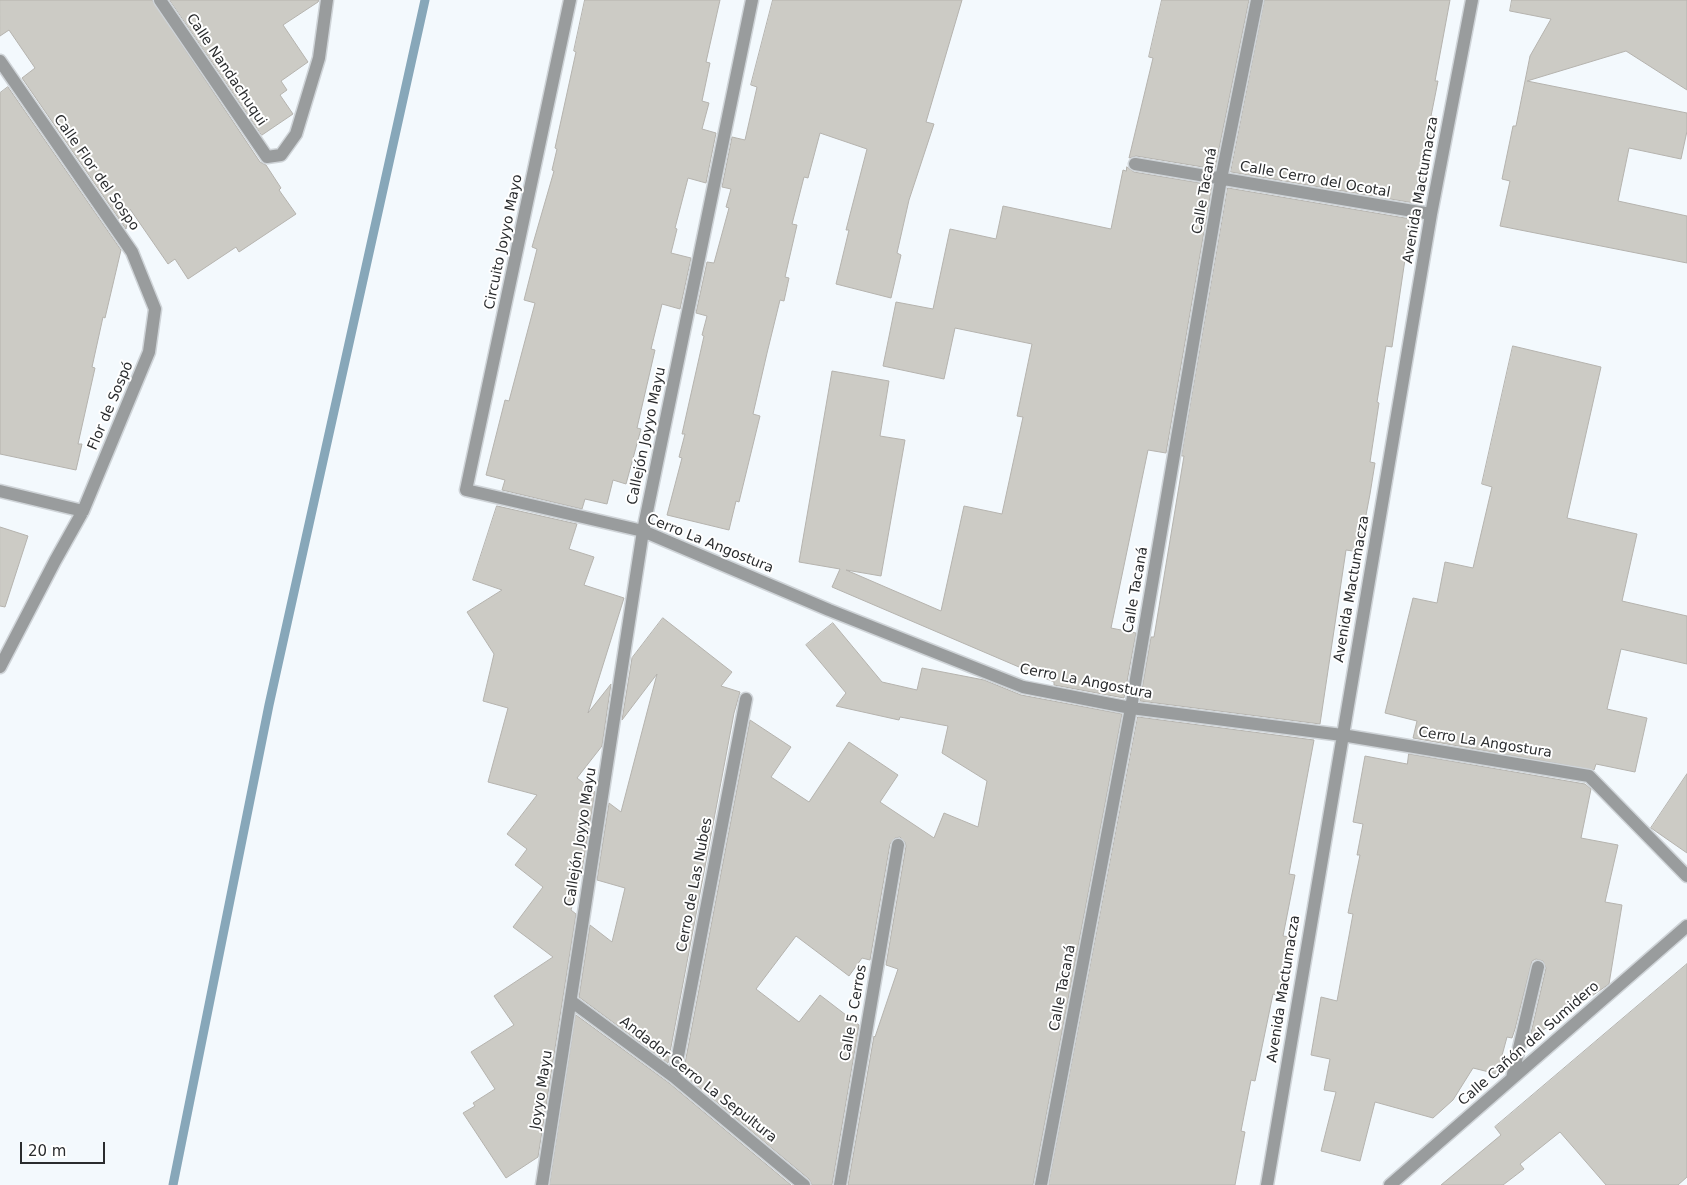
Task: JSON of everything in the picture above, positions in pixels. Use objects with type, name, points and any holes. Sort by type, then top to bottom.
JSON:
[{"type":"street","name":"Calle Nandachuqui","points":[[160,0],[267,157],[281,155],[296,134],[319,58],[327,0]]},
{"type":"street","name":"Circuito Joyyo Mayo","points":[[466,490],[570,0]]},
{"type":"street","name":"Callejón Joyyo Mayu","points":[[571,1000],[643,531],[752,0]]},
{"type":"street","name":"Calle Tacaná","points":[[1040,1185],[1131,708],[1221,179],[1257,0]]},
{"type":"street","name":"Avenida Mactumacza","points":[[1267,1185],[1431,214],[1472,0]]},
{"type":"street","name":"Calle Flor del Sospo","points":[[0,61],[132,252],[154,309]]},
{"type":"street","name":"Calle Cerro del Ocotal","points":[[1135,164],[1431,214]]},
{"type":"street","name":"Flor de Sospó","points":[[0,667],[55,561],[83,512],[150,352],[154,309]]},
{"type":"street","name":"Cerro La Angostura","points":[[466,490],[643,531],[829,610],[1023,687],[1131,708],[1342,735],[1589,776],[1687,876]]},
{"type":"street","points":[[0,491],[83,512]]},
{"type":"street","name":"Cerro de Las Nubes","points":[[674,1076],[746,699]]},
{"type":"street","name":"Calle 5 Cerros","points":[[840,1185],[898,845]]},
{"type":"street","name":"Calle Cañón del Sumidero","points":[[1390,1185],[1687,926]]},
{"type":"street","points":[[1512,1078],[1538,967]]},
{"type":"street","name":"Andador Cerro La Sepultura","points":[[571,1000],[674,1076],[804,1185]]},
{"type":"street","name":"Joyyo Mayu","points":[[542,1185],[571,1000]]},
{"type":"building","points":[[0,0],[152,0],[260,162],[266,165],[281,188],[279,190],[296,214],[239,252],[236,247],[188,279],[175,259],[168,264],[130,209],[126,229],[22,78],[35,68],[9,30],[0,36]]},
{"type":"building","points":[[170,0],[319,0],[283,25],[308,62],[281,81],[287,90],[280,95],[293,114],[262,135]]},
{"type":"building","points":[[585,0],[720,0],[706,62],[710,63],[702,101],[709,103],[702,129],[716,133],[706,183],[688,178],[675,228],[677,229],[671,253],[691,258],[680,309],[662,304],[651,349],[655,350],[637,428],[641,429],[626,484],[613,480],[607,504],[585,499],[582,509],[502,490],[505,480],[486,475],[505,400],[509,401],[535,303],[524,300],[537,249],[532,247],[554,171],[552,170],[557,149],[555,148],[576,52],[574,51]]},
{"type":"building","points":[[773,0],[962,0],[926,122],[934,124],[909,200],[897,253],[901,255],[891,298],[836,284],[849,230],[846,230],[867,149],[820,133],[808,178],[804,177],[792,224],[797,225],[785,277],[789,278],[784,301],[780,300],[767,353],[753,414],[760,416],[739,502],[736,501],[729,530],[667,515],[682,458],[679,457],[685,434],[682,434],[707,316],[696,313],[707,262],[714,263],[729,208],[726,207],[731,189],[722,187],[732,137],[745,140],[757,87],[751,85]]},
{"type":"building","points":[[1162,0],[1249,0],[1215,169],[1136,156],[1129,158],[1153,58],[1149,57]]},
{"type":"building","points":[[1265,0],[1450,0],[1435,81],[1438,81],[1431,116],[1437,117],[1419,201],[1414,200],[1414,203],[1231,172]]},
{"type":"building","points":[[1512,0],[1687,0],[1687,90],[1626,51],[1527,81],[1687,113],[1687,131],[1681,159],[1629,148],[1618,201],[1687,216],[1687,263],[1500,226],[1510,181],[1502,179],[1513,126],[1516,126],[1530,56],[1551,19],[1510,11]]},
{"type":"building","points":[[8,87],[121,250],[92,367],[95,368],[78,444],[82,444],[76,470],[0,454],[0,93]]},
{"type":"building","points":[[1127,167],[1134,172],[1212,185],[1166,453],[1148,450],[1111,628],[1136,633],[1124,698],[1054,685],[1054,682],[832,587],[840,569],[799,562],[832,371],[889,381],[880,436],[905,440],[881,576],[846,570],[941,611],[964,506],[1002,514],[1023,417],[1017,416],[1032,344],[955,328],[944,379],[883,366],[896,302],[933,309],[950,229],[996,239],[1003,206],[1111,229],[1123,170],[1126,171]]},
{"type":"building","points":[[1228,188],[1411,219],[1392,347],[1386,346],[1377,402],[1379,403],[1370,462],[1375,463],[1370,494],[1359,552],[1346,550],[1320,724],[1140,701],[1151,637],[1154,637],[1184,456],[1182,456]]},
{"type":"building","points":[[1513,346],[1601,367],[1567,518],[1637,534],[1622,601],[1687,616],[1687,664],[1621,649],[1607,709],[1647,718],[1635,772],[1596,764],[1594,770],[1413,738],[1417,721],[1385,713],[1413,598],[1437,603],[1445,562],[1473,568],[1492,487],[1482,484]]},
{"type":"building","points":[[497,506],[577,524],[569,549],[594,557],[584,585],[624,598],[588,713],[611,684],[602,746],[577,778],[595,792],[581,876],[571,910],[576,914],[538,1157],[506,1178],[463,1113],[475,1106],[473,1103],[495,1089],[471,1052],[514,1025],[494,996],[553,957],[513,927],[543,887],[515,865],[527,849],[507,834],[537,795],[488,782],[508,708],[483,701],[494,654],[467,612],[502,590],[473,580]]},
{"type":"building","points":[[0,527],[28,536],[5,607],[0,606]]},
{"type":"building","points":[[663,618],[732,672],[721,686],[740,692],[734,713],[668,1063],[579,997],[590,925],[612,942],[625,888],[597,880],[609,803],[621,812],[657,674],[622,720],[632,658]]},
{"type":"building","points":[[833,623],[882,682],[917,690],[922,668],[984,680],[1021,695],[1122,714],[1033,1185],[848,1185],[874,1036],[898,969],[886,965],[906,846],[900,837],[895,838],[890,844],[870,960],[862,958],[849,976],[796,936],[756,989],[799,1022],[820,995],[859,1025],[832,1185],[812,1185],[809,1179],[683,1074],[750,720],[791,747],[771,777],[809,802],[849,742],[898,775],[880,802],[934,838],[944,813],[978,827],[987,781],[942,753],[948,726],[900,717],[899,720],[836,706],[846,693],[806,645]]},
{"type":"building","points":[[1138,717],[1314,740],[1289,874],[1295,875],[1283,936],[1290,937],[1283,967],[1286,967],[1280,996],[1273,994],[1255,1081],[1251,1080],[1241,1131],[1245,1132],[1235,1185],[1049,1185]]},
{"type":"building","points":[[1409,754],[1585,784],[1591,789],[1581,838],[1618,845],[1605,902],[1622,905],[1609,984],[1536,1035],[1531,1033],[1546,968],[1543,961],[1536,959],[1532,961],[1515,1029],[1512,1038],[1507,1037],[1497,1074],[1473,1068],[1453,1100],[1433,1118],[1375,1102],[1360,1161],[1321,1151],[1336,1092],[1324,1090],[1330,1059],[1311,1055],[1321,997],[1337,1001],[1353,914],[1348,913],[1360,855],[1357,855],[1363,824],[1353,822],[1365,756],[1407,764]]},
{"type":"building","points":[[1687,774],[1687,853],[1651,828]]},
{"type":"building","points":[[1687,964],[1687,1177],[1678,1185],[1606,1185],[1560,1132],[1520,1164],[1524,1169],[1503,1185],[1441,1185],[1501,1135],[1495,1127]]},
{"type":"building","points":[[576,1015],[669,1083],[791,1185],[550,1185]]},
{"type":"waterway","points":[[173,1185],[269,705],[425,0]]}]
